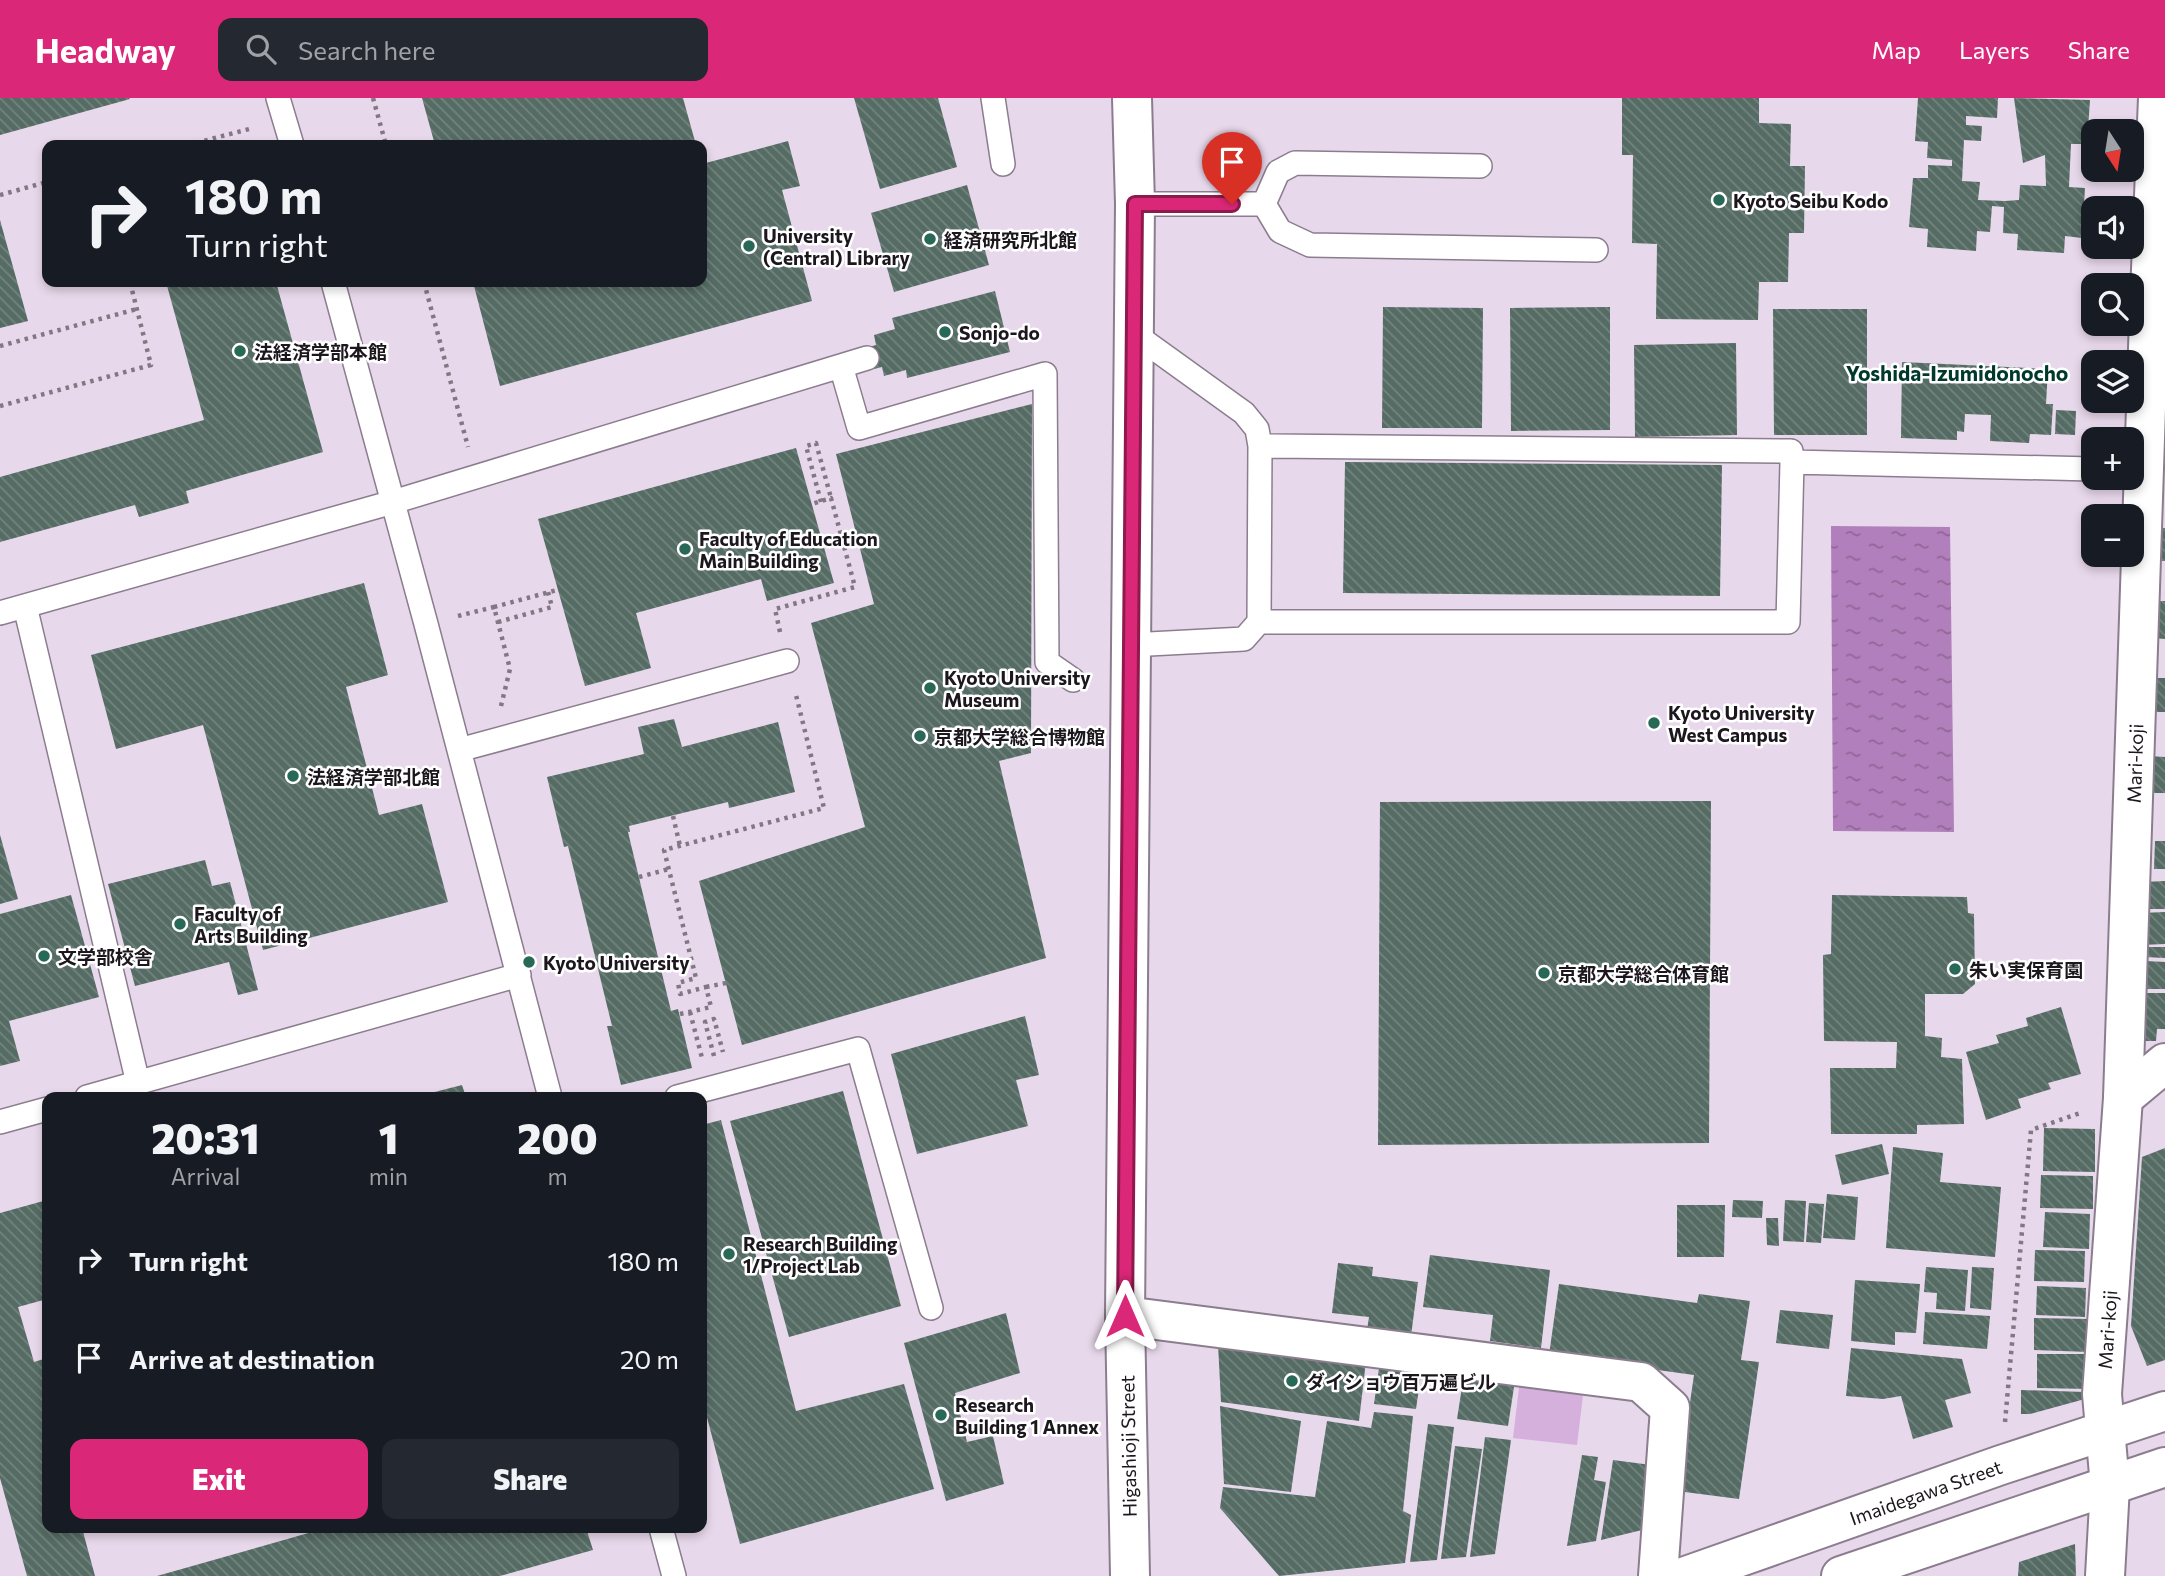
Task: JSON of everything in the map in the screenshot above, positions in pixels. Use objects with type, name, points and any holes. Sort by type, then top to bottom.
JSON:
[{"type":"main road","name":"Higashioji Street","points":[[1130,1576],[1125,1316],[1135,204],[1132,98]]},
{"type":"main road","name":"Mari-koji","points":[[2105,1576],[2110,1486],[2102,1394],[2123,1098],[2153,564],[2158,98]]},
{"type":"main road","points":[[2123,1098],[2165,1063]]},
{"type":"main road","points":[[1125,1316],[1641,1382],[1670,1408],[1658,1576]]},
{"type":"main road","name":"Imaidegawa Street","points":[[1686,1576],[2001,1465],[2165,1411]]},
{"type":"main road","points":[[1841,1576],[2165,1467]]},
{"type":"lane","points":[[278,98],[291,140]]},
{"type":"lane","points":[[993,98],[1003,164]]},
{"type":"lane","points":[[1264,204],[1278,173],[1295,163],[1480,166]]},
{"type":"lane","points":[[1135,204],[1264,204]]},
{"type":"lane","points":[[1264,204],[1280,231],[1310,245],[1596,250]]},
{"type":"lane","points":[[334,287],[549,1092]]},
{"type":"lane","points":[[1130,645],[1244,639],[1259,622],[1260,446],[1257,429],[1244,413],[1133,332]]},
{"type":"lane","points":[[0,613],[477,478],[867,358]]},
{"type":"lane","points":[[841,366],[859,428],[1045,374],[1048,662],[1073,680]]},
{"type":"lane","points":[[1259,622],[1788,622],[1792,462],[1791,451],[1260,446]]},
{"type":"lane","points":[[1792,462],[2081,469]]},
{"type":"lane","points":[[24,606],[138,1083]]},
{"type":"lane","points":[[459,750],[787,660]]},
{"type":"lane","points":[[105,1092],[519,975]]},
{"type":"lane","points":[[696,1092],[858,1049],[931,1308]]},
{"type":"lane","points":[[0,1122],[42,1110]]},
{"type":"lane","points":[[662,1533],[674,1576]]},
{"type":"path","points":[[373,98],[385,140]]},
{"type":"path","points":[[207,140],[285,120]]},
{"type":"path","points":[[0,195],[42,183]]},
{"type":"path","points":[[0,406],[151,365],[131,287]]},
{"type":"path","points":[[425,287],[477,478]]},
{"type":"path","points":[[0,346],[137,309]]},
{"type":"path","points":[[726,983],[680,994],[678,983],[696,978],[664,850],[824,808],[775,609],[855,587],[816,443],[806,446],[821,502]]},
{"type":"path","points":[[812,504],[831,498]]},
{"type":"path","points":[[493,741],[510,669],[494,607],[557,590]]},
{"type":"path","points":[[498,622],[552,607],[548,592]]},
{"type":"path","points":[[673,816],[680,846]]},
{"type":"path","points":[[639,877],[668,869]]},
{"type":"path","points":[[706,987],[731,1083]]},
{"type":"path","points":[[680,1014],[711,1007]]},
{"type":"path","points":[[690,1012],[702,1060],[715,1057],[705,1022],[714,1019]]},
{"type":"path","points":[[2001,1465],[2031,1130],[2123,1098]]},
{"type":"shaded area","points":[[1520,1379],[1584,1387],[1577,1445],[1513,1438]]},
{"type":"water","points":[[1831,526],[1950,527],[1954,832],[1833,831]]},
{"type":"building","points":[[0,98],[129,98],[130,99],[0,135]]},
{"type":"building","points":[[422,98],[683,98],[695,140],[434,140]]},
{"type":"building","points":[[854,98],[938,98],[957,167],[880,189]]},
{"type":"building","name":"Kyoto Seibu Kodo","points":[[1622,98],[1759,98],[1759,123],[1791,124],[1790,166],[1805,166],[1804,233],[1789,233],[1788,282],[1759,282],[1758,320],[1656,319],[1657,244],[1632,243],[1633,155],[1622,155]]},
{"type":"building","points":[[1918,98],[1998,98],[1997,118],[1966,116],[1966,125],[1982,126],[1981,141],[1964,140],[1962,181],[1980,182],[1978,200],[2019,200],[2020,185],[2046,186],[2045,155],[2023,163],[2014,98],[2090,100],[2089,119],[2081,119],[2081,144],[2071,144],[2069,187],[2085,188],[2085,196],[2081,196],[2081,238],[2065,236],[2064,253],[2017,250],[2018,234],[2003,233],[2004,207],[1992,206],[1990,232],[1977,231],[1976,251],[1927,247],[1928,229],[1909,227],[1913,178],[1928,178],[1928,165],[1952,166],[1952,160],[1927,158],[1928,142],[1915,141]]},
{"type":"building","name":"University (Central) Library","points":[[788,141],[800,186],[782,190],[812,301],[500,386],[474,287],[707,287],[707,163]]},
{"type":"building","name":"経済研究所北館","points":[[967,185],[989,265],[894,292],[871,213]]},
{"type":"building","points":[[0,220],[28,321],[0,328]]},
{"type":"building","name":"法経済学部本館","points":[[167,287],[277,287],[323,452],[186,491],[189,503],[139,517],[135,505],[0,542],[0,477],[204,420]]},
{"type":"building","name":"Sonjo-do","points":[[995,291],[1010,352],[907,378],[906,370],[884,376],[882,367],[870,370],[865,348],[876,345],[874,335],[895,329],[892,318]]},
{"type":"building","points":[[1383,307],[1483,308],[1482,428],[1382,428]]},
{"type":"building","points":[[1610,307],[1610,430],[1511,431],[1510,308]]},
{"type":"building","points":[[1773,309],[1867,309],[1867,435],[1774,435]]},
{"type":"building","points":[[1736,343],[1737,435],[1635,437],[1634,345]]},
{"type":"building","points":[[1902,362],[2048,369],[2046,404],[2053,404],[2051,435],[2030,434],[2029,443],[1990,441],[1991,415],[1965,414],[1964,432],[1957,431],[1957,440],[1901,438]]},
{"type":"building","name":"Kyoto University Museum","points":[[1032,404],[1031,753],[999,761],[1046,958],[742,1045],[699,881],[865,827],[811,623],[874,604],[836,454]]},
{"type":"building","points":[[2056,410],[2076,411],[2075,435],[2055,434]]},
{"type":"building","name":"Faculty of Education Main Building","points":[[796,448],[834,583],[767,601],[761,579],[636,613],[651,668],[585,686],[538,519]]},
{"type":"building","points":[[1345,462],[1722,465],[1720,596],[1343,593]]},
{"type":"building","points":[[2153,528],[2165,528],[2165,561],[2152,561]]},
{"type":"building","name":"法経済学部北館","points":[[364,583],[388,675],[346,687],[379,815],[422,804],[448,902],[263,950],[203,725],[116,749],[91,655]]},
{"type":"building","points":[[2154,601],[2165,601],[2165,639],[2153,638]]},
{"type":"building","points":[[2153,678],[2165,678],[2165,712],[2153,712]]},
{"type":"building","points":[[674,719],[682,747],[778,722],[795,792],[729,808],[728,802],[629,826],[628,832],[671,1011],[678,1009],[692,1068],[621,1085],[607,1026],[612,1026],[568,846],[564,847],[547,777],[644,754],[638,727]]},
{"type":"building","points":[[2149,756],[2165,757],[2165,793],[2148,793]]},
{"type":"building","name":"京都大学総合体育館","points":[[1711,801],[1709,1143],[1378,1145],[1380,802]]},
{"type":"building","points":[[0,835],[18,899],[0,904]]},
{"type":"building","points":[[2155,841],[2165,841],[2165,869],[2154,869]]},
{"type":"building","name":"Faculty of Arts Building","points":[[205,860],[212,886],[230,882],[258,990],[238,995],[229,962],[135,986],[108,884]]},
{"type":"building","points":[[2165,881],[2165,909],[2144,909],[2144,882]]},
{"type":"building","name":"文学部校舎","points":[[71,895],[99,997],[9,1021],[20,1061],[0,1066],[0,914]]},
{"type":"building","points":[[1832,895],[1967,897],[1968,913],[1974,914],[1975,984],[1963,994],[1925,994],[1925,1036],[1942,1038],[1941,1057],[1962,1059],[1964,1124],[1917,1125],[1917,1134],[1831,1134],[1830,1068],[1896,1068],[1897,1042],[1824,1041],[1823,955],[1831,954]]},
{"type":"building","points":[[2165,912],[2165,944],[2141,945],[2141,913]]},
{"type":"building","points":[[2144,947],[2165,947],[2165,958],[2144,957]]},
{"type":"building","points":[[2146,961],[2165,962],[2165,989],[2145,989]]},
{"type":"building","points":[[2140,993],[2165,993],[2165,1029],[2157,1029],[2156,1041],[2139,1041]]},
{"type":"building","points":[[2061,1007],[2081,1074],[2048,1083],[2051,1089],[2018,1099],[2021,1108],[1986,1120],[1966,1052],[1999,1043],[1996,1035],[2028,1026],[2026,1018]]},
{"type":"building","points":[[1025,1016],[1039,1075],[1016,1080],[1028,1126],[917,1154],[891,1054]]},
{"type":"building","points":[[462,1085],[464,1092],[435,1092]]},
{"type":"building","points":[[843,1091],[901,1306],[789,1337],[730,1121]]},
{"type":"building","name":"Research Building 1/Project Lab","points":[[721,1120],[796,1411],[904,1384],[934,1489],[740,1544],[707,1417],[707,1124]]},
{"type":"building","points":[[2044,1128],[2095,1129],[2095,1172],[2043,1171]]},
{"type":"building","points":[[1882,1144],[1889,1174],[1842,1185],[1835,1155]]},
{"type":"building","points":[[1893,1147],[1943,1153],[1940,1182],[2001,1187],[1995,1257],[1886,1248]]},
{"type":"building","points":[[2165,1148],[2165,1360],[2147,1366],[2131,1326],[2142,1157]]},
{"type":"building","points":[[2041,1175],[2093,1176],[2093,1209],[2040,1208]]},
{"type":"building","points":[[1827,1194],[1858,1197],[1855,1240],[1823,1238]]},
{"type":"building","points":[[1733,1200],[1763,1201],[1762,1218],[1732,1217]]},
{"type":"building","points":[[1785,1200],[1806,1201],[1804,1242],[1783,1241]]},
{"type":"building","points":[[42,1201],[42,1300],[18,1307],[34,1362],[42,1360],[42,1533],[83,1533],[95,1576],[27,1576],[0,1478],[0,1213]]},
{"type":"building","points":[[1809,1203],[1824,1204],[1821,1243],[1806,1242]]},
{"type":"building","points":[[1677,1205],[1725,1205],[1724,1257],[1677,1257]]},
{"type":"building","points":[[2045,1212],[2090,1214],[2089,1249],[2043,1247]]},
{"type":"building","points":[[1766,1218],[1778,1218],[1779,1246],[1767,1245]]},
{"type":"building","points":[[2035,1250],[2085,1251],[2084,1282],[2034,1281]]},
{"type":"building","points":[[1430,1255],[1550,1270],[1541,1348],[1490,1341],[1493,1315],[1423,1307]]},
{"type":"building","points":[[1338,1263],[1373,1267],[1372,1276],[1418,1282],[1411,1336],[1367,1330],[1369,1317],[1332,1313]]},
{"type":"building","points":[[1926,1267],[1968,1270],[1965,1311],[1936,1309],[1937,1293],[1924,1292]]},
{"type":"building","points":[[1972,1267],[1994,1268],[1991,1310],[1970,1308]]},
{"type":"building","points":[[1855,1280],[1920,1284],[1916,1333],[1895,1332],[1895,1345],[1851,1341]]},
{"type":"building","points":[[1559,1284],[1697,1303],[1699,1294],[1750,1301],[1741,1360],[1759,1362],[1739,1499],[1677,1491],[1694,1375],[1549,1355]]},
{"type":"building","points":[[2037,1286],[2086,1288],[2085,1317],[2036,1315]]},
{"type":"building","points":[[1780,1310],[1833,1315],[1829,1349],[1776,1343]]},
{"type":"building","points":[[1925,1312],[1990,1316],[1987,1349],[1923,1344]]},
{"type":"building","name":"Research Building 1 Annex","points":[[1006,1313],[1020,1373],[955,1393],[967,1442],[993,1436],[1004,1484],[946,1501],[904,1343]]},
{"type":"building","points":[[2034,1318],[2090,1319],[2089,1352],[2034,1350]]},
{"type":"building","name":"ダイショウ百万遍ビル","points":[[1218,1344],[1366,1361],[1359,1421],[1221,1402]]},
{"type":"building","points":[[1851,1348],[1962,1359],[1971,1393],[1945,1400],[1953,1427],[1913,1439],[1901,1396],[1883,1399],[1846,1396]]},
{"type":"building","points":[[2037,1354],[2089,1354],[2089,1389],[2037,1388]]},
{"type":"building","points":[[1380,1361],[1422,1367],[1416,1409],[1374,1404]]},
{"type":"building","points":[[1465,1368],[1516,1374],[1508,1426],[1457,1419]]},
{"type":"building","points":[[2021,1390],[2085,1392],[2085,1399],[2021,1414]]},
{"type":"building","points":[[1220,1406],[1301,1421],[1291,1492],[1224,1484]]},
{"type":"building","points":[[1374,1412],[1413,1416],[1403,1511],[1411,1515],[1405,1563],[1279,1576],[1220,1508],[1223,1487],[1315,1497],[1327,1421],[1371,1428]]},
{"type":"building","points":[[1428,1424],[1454,1427],[1437,1560],[1410,1562]]},
{"type":"building","points":[[1485,1437],[1511,1440],[1495,1554],[1470,1557]]},
{"type":"building","points":[[1455,1446],[1482,1449],[1466,1557],[1441,1559]]},
{"type":"building","points":[[1582,1455],[1598,1457],[1594,1480],[1606,1482],[1596,1541],[1567,1546]]},
{"type":"building","points":[[1613,1460],[1651,1465],[1642,1530],[1601,1540]]},
{"type":"building","points":[[308,1533],[588,1533],[593,1550],[500,1576],[157,1576]]},
{"type":"building","points":[[2075,1544],[2076,1576],[2018,1576],[2019,1562]]},
{"type":"place","name":"Kyoto Seibu Kodo","points":[[1719,200]]},
{"type":"place","name":"経済研究所北館","points":[[930,239]]},
{"type":"place","name":"University (Central) Library","points":[[749,246]]},
{"type":"place","name":"Sonjo-do","points":[[945,332]]},
{"type":"place","name":"法経済学部本館","points":[[240,351]]},
{"type":"place","name":"Faculty of Education Main Building","points":[[685,549]]},
{"type":"place","name":"Kyoto University Museum","points":[[930,688]]},
{"type":"place","name":"Kyoto University West Campus","points":[[1654,723]]},
{"type":"place","name":"京都大学総合博物館","points":[[920,736]]},
{"type":"place","name":"法経済学部北館","points":[[293,776]]},
{"type":"place","name":"Faculty of Arts Building","points":[[180,924]]},
{"type":"place","name":"文学部校舎","points":[[44,956]]},
{"type":"place","name":"Kyoto University","points":[[529,962]]},
{"type":"place","name":"朱い実保育園","points":[[1955,969]]},
{"type":"place","name":"京都大学総合体育館","points":[[1544,973]]},
{"type":"place","name":"Research Building 1/Project Lab","points":[[729,1254]]},
{"type":"place","name":"ダイショウ百万遍ビル","points":[[1292,1381]]},
{"type":"place","name":"Research Building 1 Annex","points":[[941,1415]]},
{"type":"district","name":"Yoshida-Izumidonocho","points":[[1957,372]]},
{"type":"route","points":[[1125,1316],[1135,204],[1232,204]]}]
